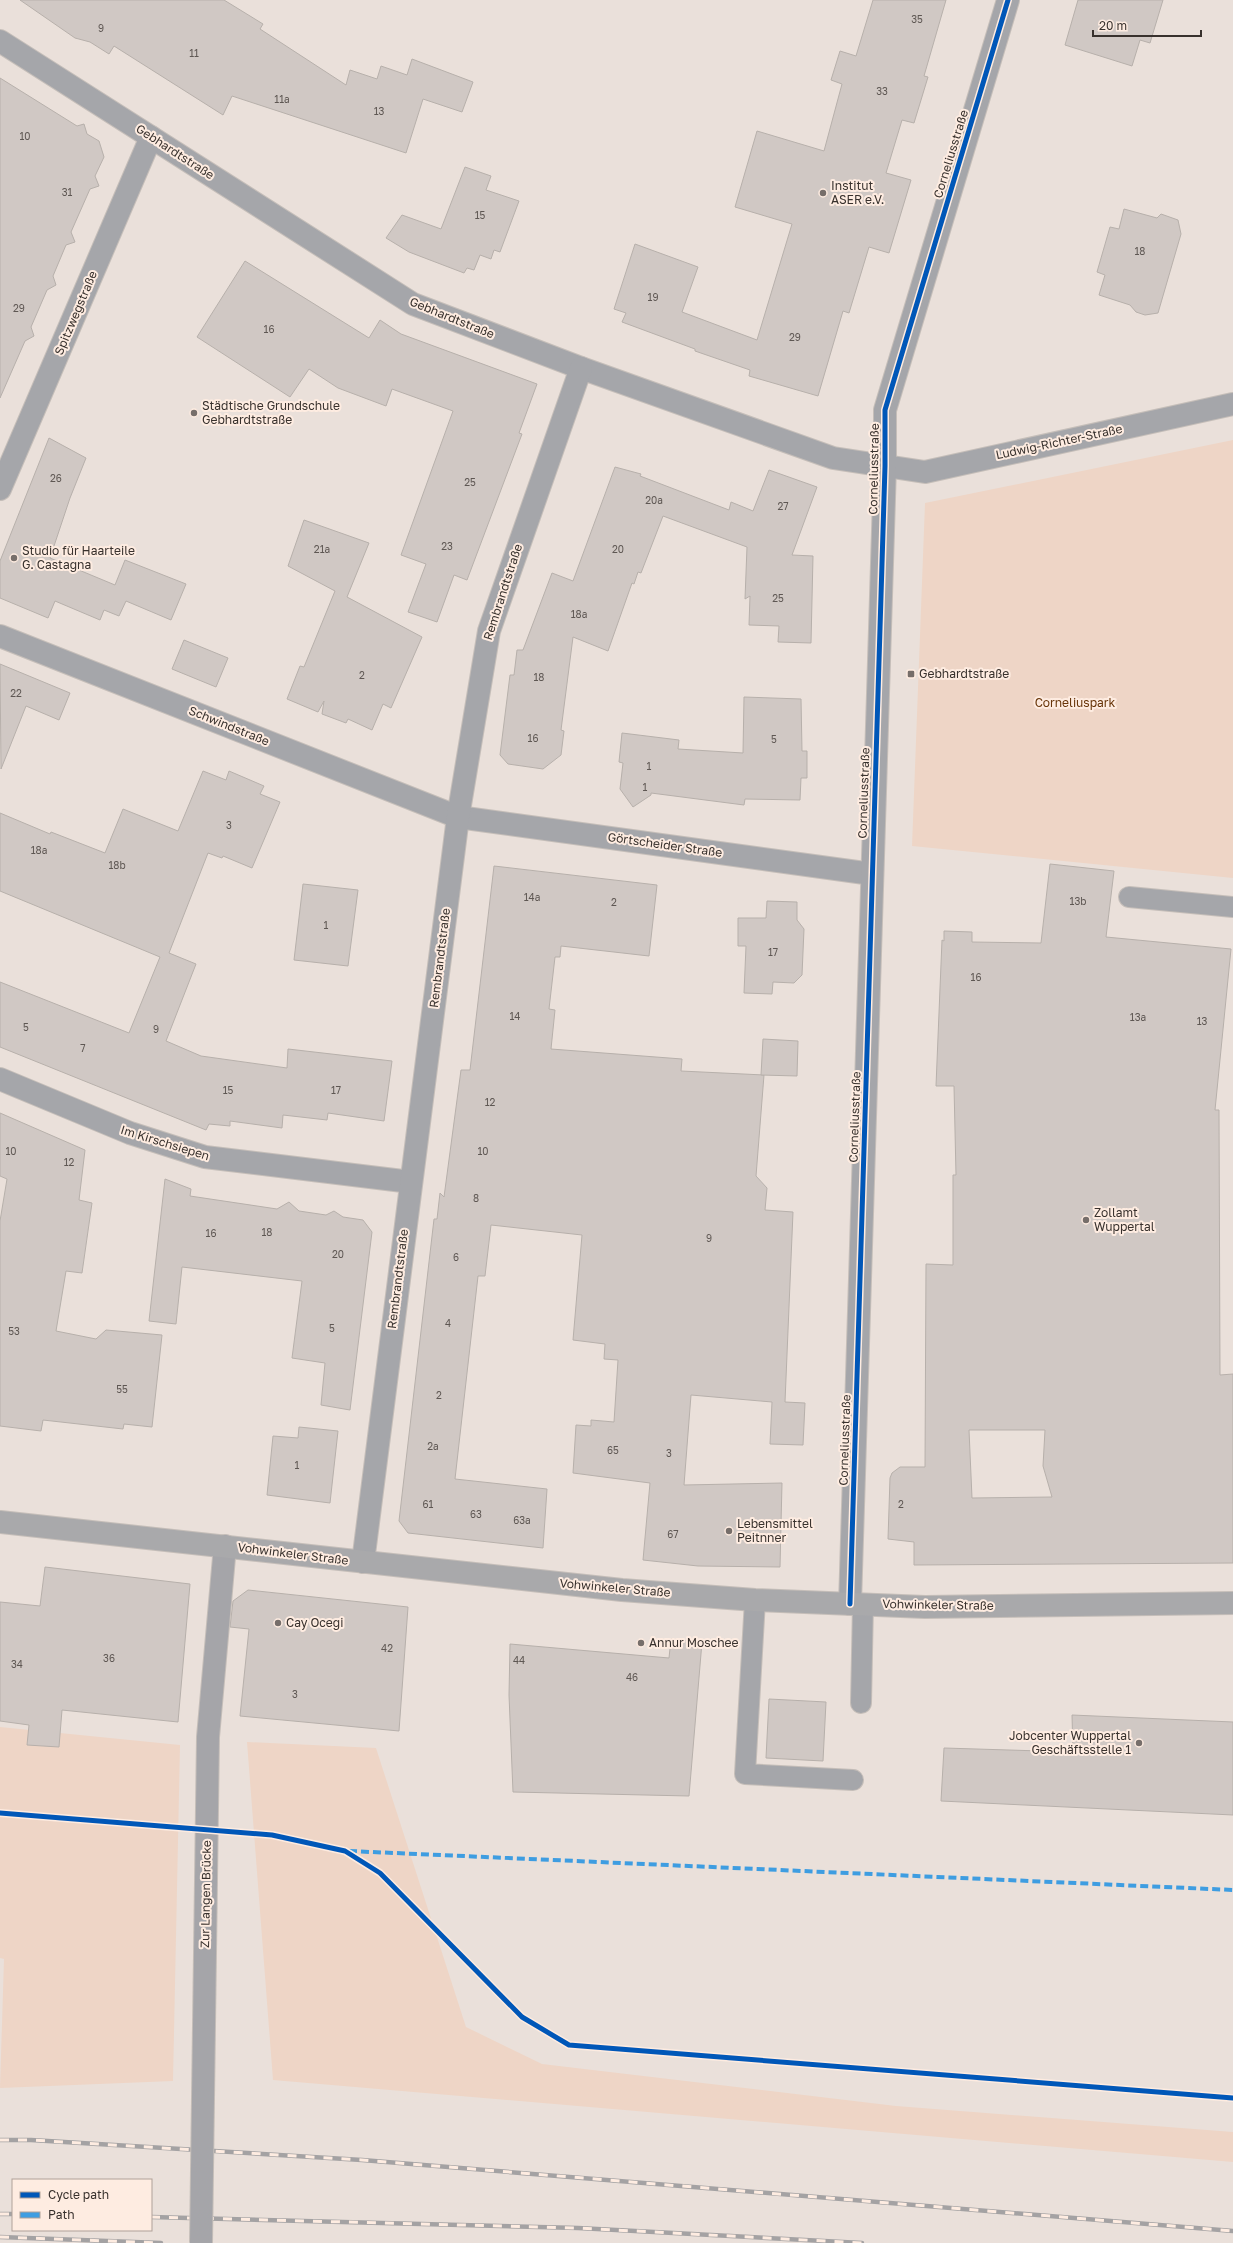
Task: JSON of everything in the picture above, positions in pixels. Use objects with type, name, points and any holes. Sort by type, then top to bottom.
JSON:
[{"type":"main road","name":"Vohwinkeler Straße","points":[[0,1522],[141,1539],[225,1546],[622,1590],[755,1600],[925,1607],[1233,1603]]},
{"type":"main road","name":"Zur Langen Brücke","points":[[201,2243],[208,1737],[225,1546]]},
{"type":"street","name":"Corneliusstraße","points":[[856,1604],[872,874],[885,466],[885,410],[1008,0]]},
{"type":"street","name":"Gebhardtstraße","points":[[0,41],[413,304],[581,368],[833,458],[885,466]]},
{"type":"street","name":"Spitzwegstraße","points":[[0,489],[151,137]]},
{"type":"street","name":"Rembrandtstraße","points":[[363,1562],[410,1182],[458,816],[488,630],[581,368]]},
{"type":"street","name":"Ludwig-Richter-Straße","points":[[885,466],[925,472],[1233,404]]},
{"type":"street","name":"Schwindstraße","points":[[0,636],[458,816]]},
{"type":"street","name":"Görtscheider Straße","points":[[458,816],[872,874]]},
{"type":"street","name":"Im Kirschsiepen","points":[[0,1079],[130,1133],[205,1157],[410,1182]]},
{"type":"lane","points":[[1129,897],[1233,907]]},
{"type":"lane","points":[[755,1600],[745,1774],[853,1780]]},
{"type":"lane","points":[[856,1604],[861,1703]]},
{"type":"green space","name":"Corneliuspark","points":[[1233,440],[1233,878],[912,846],[925,503]]},
{"type":"green space","points":[[0,1727],[180,1745],[173,2081],[0,2088],[4,1959],[0,1958]]},
{"type":"green space","points":[[247,1742],[376,1748],[466,2027],[542,2064],[896,2106],[1233,2132],[1233,2162],[273,2080]]},
{"type":"building","points":[[20,0],[224,0],[263,24],[260,29],[346,85],[350,70],[377,79],[381,66],[407,75],[412,59],[473,82],[462,112],[423,99],[406,153],[232,96],[223,115],[114,46],[109,54],[90,42],[75,38]]},
{"type":"building","points":[[873,0],[946,0],[924,76],[928,77],[914,123],[902,120],[886,173],[911,180],[889,253],[869,247],[849,313],[843,311],[818,396],[749,376],[750,370],[695,351],[695,349],[622,322],[626,313],[614,309],[635,244],[698,267],[682,312],[757,340],[792,224],[735,207],[757,131],[824,151],[842,84],[831,80],[840,51],[856,56]]},
{"type":"building","points":[[1078,0],[1163,0],[1150,43],[1140,40],[1132,66],[1065,45]]},
{"type":"building","points":[[0,78],[77,126],[84,124],[87,134],[99,141],[104,157],[95,176],[99,186],[90,189],[71,232],[75,242],[66,245],[53,276],[56,285],[47,290],[31,327],[34,336],[25,341],[0,398]]},
{"type":"building","points":[[465,167],[491,176],[486,190],[519,201],[500,252],[494,250],[491,259],[480,255],[474,270],[467,268],[464,273],[409,252],[386,238],[402,215],[441,229]]},
{"type":"building","points":[[1124,209],[1157,218],[1161,214],[1178,220],[1181,234],[1158,313],[1145,315],[1136,312],[1130,305],[1099,295],[1105,275],[1097,272],[1110,227],[1119,229]]},
{"type":"building","points":[[245,261],[369,338],[380,320],[401,334],[537,384],[519,433],[522,434],[467,580],[454,575],[437,622],[408,612],[426,564],[401,555],[453,411],[392,389],[386,406],[338,388],[309,369],[290,397],[197,337]]},
{"type":"building","points":[[49,438],[86,458],[70,498],[50,558],[115,585],[125,560],[186,584],[171,620],[126,601],[119,616],[104,610],[100,620],[55,601],[48,618],[0,598],[0,561]]},
{"type":"building","points":[[615,467],[641,474],[640,476],[729,510],[731,502],[753,511],[769,470],[817,487],[792,555],[813,556],[811,643],[778,642],[779,626],[749,625],[750,596],[745,599],[747,547],[663,516],[641,573],[638,572],[634,584],[632,583],[608,651],[573,637],[561,730],[564,731],[561,755],[543,769],[508,764],[500,755],[510,675],[514,675],[517,650],[523,650],[552,573],[573,581]]},
{"type":"building","points":[[304,520],[369,543],[347,597],[422,637],[391,708],[383,704],[372,730],[348,719],[346,723],[322,714],[324,701],[318,712],[287,699],[300,666],[304,667],[335,591],[288,566]]},
{"type":"building","points":[[184,640],[228,658],[216,687],[172,669]]},
{"type":"building","points":[[0,664],[70,693],[59,720],[26,706],[1,769]]},
{"type":"building","points":[[744,697],[801,699],[802,751],[807,751],[807,778],[801,778],[800,800],[745,799],[744,805],[651,793],[651,795],[633,807],[620,789],[623,763],[619,762],[622,733],[679,740],[678,749],[743,753]]},
{"type":"building","points":[[203,771],[226,780],[229,771],[264,786],[260,794],[280,802],[252,868],[223,856],[222,858],[208,853],[169,953],[196,964],[166,1041],[201,1056],[287,1068],[288,1049],[392,1061],[384,1121],[328,1113],[327,1120],[283,1115],[282,1128],[230,1121],[230,1126],[209,1124],[206,1130],[0,1047],[0,982],[129,1033],[160,957],[0,891],[0,813],[50,834],[51,832],[105,853],[123,809],[178,831]]},
{"type":"building","points":[[1050,864],[1114,871],[1106,937],[1231,949],[1215,1110],[1219,1110],[1220,1375],[1233,1374],[1233,1563],[914,1565],[914,1542],[888,1539],[890,1478],[892,1473],[900,1467],[925,1467],[926,1264],[953,1265],[953,1175],[956,1175],[954,1086],[936,1086],[942,940],[944,941],[944,931],[972,932],[972,942],[1041,943]],"holes":[[[969,1430],[1045,1430],[1043,1466],[1052,1497],[972,1498]]]},
{"type":"building","points":[[494,866],[657,885],[649,956],[561,946],[560,957],[555,957],[549,1009],[555,1010],[551,1049],[682,1059],[681,1071],[764,1075],[756,1176],[767,1188],[765,1210],[793,1212],[785,1402],[805,1403],[803,1445],[770,1444],[772,1402],[691,1395],[684,1485],[782,1483],[780,1567],[698,1566],[643,1560],[650,1483],[573,1473],[576,1425],[591,1426],[591,1420],[614,1422],[618,1360],[604,1359],[605,1344],[573,1340],[582,1235],[491,1225],[485,1276],[478,1276],[455,1479],[547,1489],[543,1548],[408,1533],[399,1521],[434,1219],[437,1219],[440,1193],[444,1197],[461,1070],[470,1070]]},
{"type":"building","points":[[303,884],[358,890],[348,966],[294,960]]},
{"type":"building","points":[[767,901],[797,902],[797,920],[804,929],[802,975],[794,983],[773,982],[772,994],[744,993],[746,946],[738,946],[738,918],[766,918]]},
{"type":"building","points":[[763,1039],[798,1041],[797,1076],[761,1075]]},
{"type":"building","points":[[0,1113],[85,1150],[79,1200],[92,1203],[82,1273],[66,1271],[56,1331],[96,1339],[106,1330],[162,1335],[152,1427],[124,1424],[123,1429],[43,1420],[41,1431],[0,1426],[0,1221],[7,1179],[0,1176]]},
{"type":"building","points":[[165,1179],[191,1189],[190,1196],[277,1209],[289,1202],[299,1211],[326,1215],[334,1211],[343,1217],[363,1220],[372,1232],[350,1410],[321,1405],[325,1363],[292,1358],[302,1281],[182,1267],[176,1324],[149,1321]]},
{"type":"building","points":[[299,1427],[338,1431],[330,1503],[267,1495],[273,1436],[298,1438]]},
{"type":"building","points":[[45,1567],[190,1584],[178,1722],[62,1710],[59,1747],[27,1745],[29,1725],[0,1721],[0,1602],[40,1606]]},
{"type":"building","points":[[248,1590],[408,1607],[399,1731],[240,1716],[249,1629],[230,1627],[233,1601]]},
{"type":"building","points":[[671,1639],[702,1642],[689,1796],[513,1792],[509,1695],[510,1644],[669,1658]]},
{"type":"building","points":[[769,1699],[826,1702],[823,1761],[766,1758]]},
{"type":"building","points":[[1072,1715],[1233,1722],[1233,1815],[941,1801],[944,1748],[1073,1752]]},
{"type":"railway","points":[[0,2140],[31,2140],[362,2160],[1233,2231]]},
{"type":"railway","points":[[0,2214],[12,2214]]},
{"type":"railway","points":[[152,2217],[578,2228],[862,2243]]},
{"type":"railway","points":[[0,2237],[161,2243]]},
{"type":"marked path","points":[[349,1851],[1233,1890]]},
{"type":"cycle path","points":[[850,1604],[885,466],[885,410],[1008,0]]},
{"type":"cycle path","points":[[0,1813],[272,1835],[345,1851],[380,1873],[522,2017],[569,2045],[1233,2098]]},
{"type":"place","name":"Institut ASER e.V.","points":[[823,193]]},
{"type":"place","name":"Städtische Grundschule Gebhardtstraße","points":[[194,413]]},
{"type":"place","name":"Studio für Haarteile G. Castagna","points":[[14,558]]},
{"type":"place","name":"Gebhardtstraße","points":[[911,674]]},
{"type":"place","name":"Zollamt Wuppertal","points":[[1086,1220]]},
{"type":"place","name":"Lebensmittel Peitnner","points":[[729,1531]]},
{"type":"place","name":"Cay Ocegi","points":[[278,1623]]},
{"type":"place","name":"Annur Moschee","points":[[641,1643]]},
{"type":"place","name":"Jobcenter Wuppertal Geschäftsstelle 1","points":[[1139,1743]]}]
